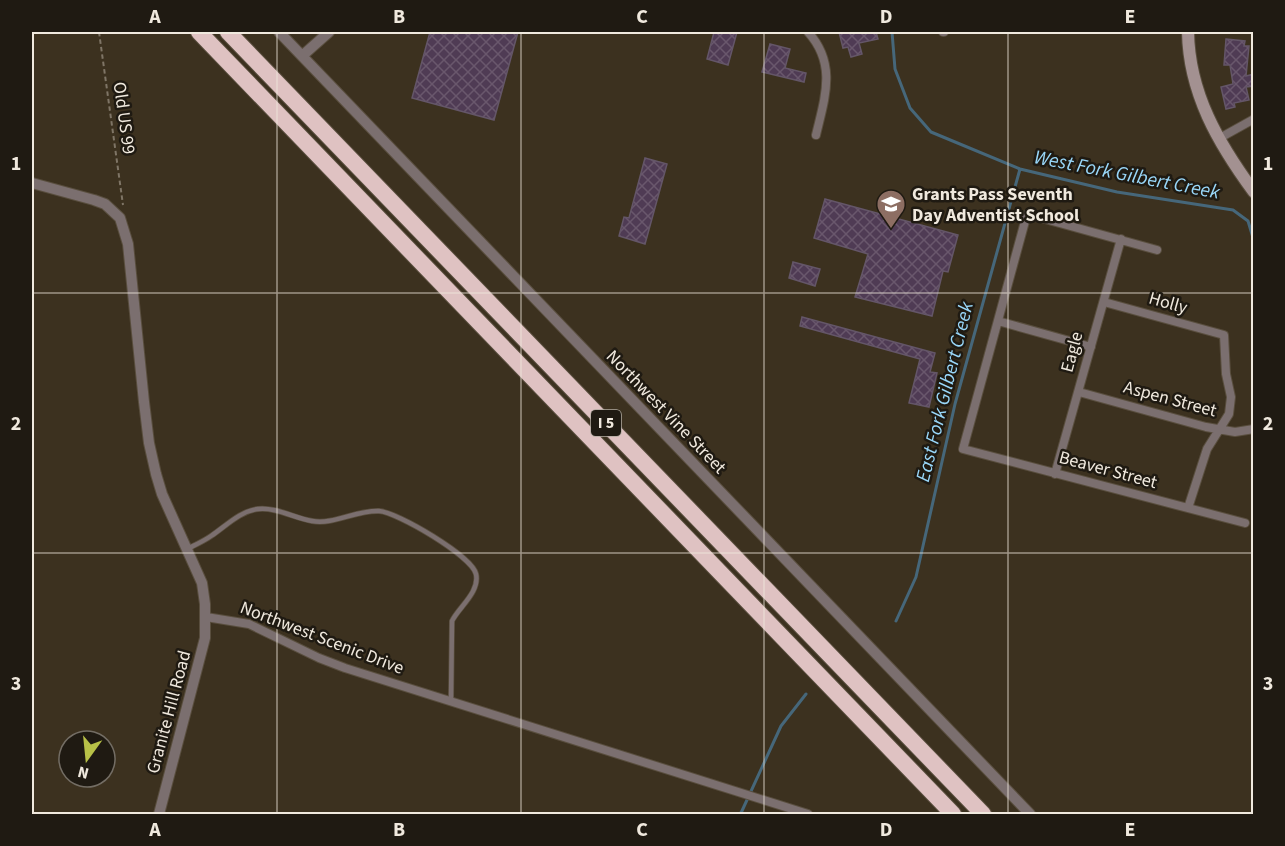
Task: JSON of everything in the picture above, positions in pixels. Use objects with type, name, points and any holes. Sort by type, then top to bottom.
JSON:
[{"type":"highway","name":"I 5","points":[[200,32],[953,814]]},
{"type":"highway","name":"I 5","points":[[228,32],[983,814]]},
{"type":"main road","points":[[1188,32],[1195,86],[1218,139],[1254,192]]},
{"type":"street","name":"Northwest Vine Street","points":[[279,32],[1030,814]]},
{"type":"street","points":[[302,56],[329,32]]},
{"type":"street","points":[[808,32],[826,64],[825,96],[816,135]]},
{"type":"street","points":[[1218,139],[1232,129],[1254,119]]},
{"type":"street","points":[[32,183],[105,204],[120,218],[128,244],[149,443],[162,494],[202,583],[206,617]]},
{"type":"street","points":[[1091,347],[998,321],[1027,214],[1157,250]]},
{"type":"street","name":"Eagle","points":[[1055,474],[1121,239]]},
{"type":"street","name":"Holly","points":[[1104,302],[1224,335],[1230,407],[1229,414],[1220,430]]},
{"type":"street","name":"Beaver Street","points":[[998,321],[963,449],[1245,523]]},
{"type":"street","name":"Aspen Street","points":[[1079,392],[1220,430],[1234,432],[1254,429]]},
{"type":"street","points":[[1188,508],[1207,449],[1220,430]]},
{"type":"street","name":"Northwest Scenic Drive","points":[[206,617],[249,624],[337,665],[808,814]]},
{"type":"street","name":"Granite Hill Road","points":[[159,814],[202,650],[206,617]]},
{"type":"lane","points":[[187,549],[208,538],[237,517],[257,509],[267,509],[313,521],[327,521],[376,511],[386,512],[416,527],[453,550],[476,572],[476,582],[470,595],[457,610],[452,621],[451,702]]},
{"type":"path","name":"Old US 99","points":[[99,32],[123,208]]},
{"type":"building","points":[[430,32],[518,32],[494,120],[412,98]]},
{"type":"building","points":[[714,32],[737,32],[728,65],[707,59]]},
{"type":"building","points":[[839,32],[876,32],[878,39],[859,43],[862,54],[851,57],[848,47],[843,48]]},
{"type":"building","points":[[1226,39],[1245,41],[1244,46],[1249,46],[1246,76],[1254,74],[1254,86],[1246,87],[1249,100],[1234,103],[1235,107],[1226,109],[1221,87],[1233,84],[1230,65],[1224,65]]},
{"type":"building","points":[[770,44],[790,49],[785,68],[806,73],[804,82],[762,72]]},
{"type":"building","points":[[645,158],[667,164],[645,244],[619,236],[624,217],[629,218]]},
{"type":"building","points":[[825,199],[958,235],[948,272],[943,271],[932,316],[855,297],[868,254],[814,238]]},
{"type":"building","points":[[793,262],[820,269],[815,286],[789,278]]},
{"type":"building","points":[[802,317],[935,353],[930,372],[937,373],[929,407],[909,403],[920,359],[800,326]]},
{"type":"waterway","name":"West Fork Gilbert Creek","points":[[892,32],[895,69],[910,108],[931,132],[1020,169],[1117,192],[1233,210],[1248,221],[1254,241]]},
{"type":"waterway","name":"East Fork Gilbert Creek","points":[[896,621],[916,577],[955,404],[1020,169]]},
{"type":"waterway","name":"East Fork Gilbert Creek","points":[[737,814],[741,813],[781,726],[806,694]]},
{"type":"place","name":"Grants Pass Seventh Day Adventist School","points":[[891,230]]}]
